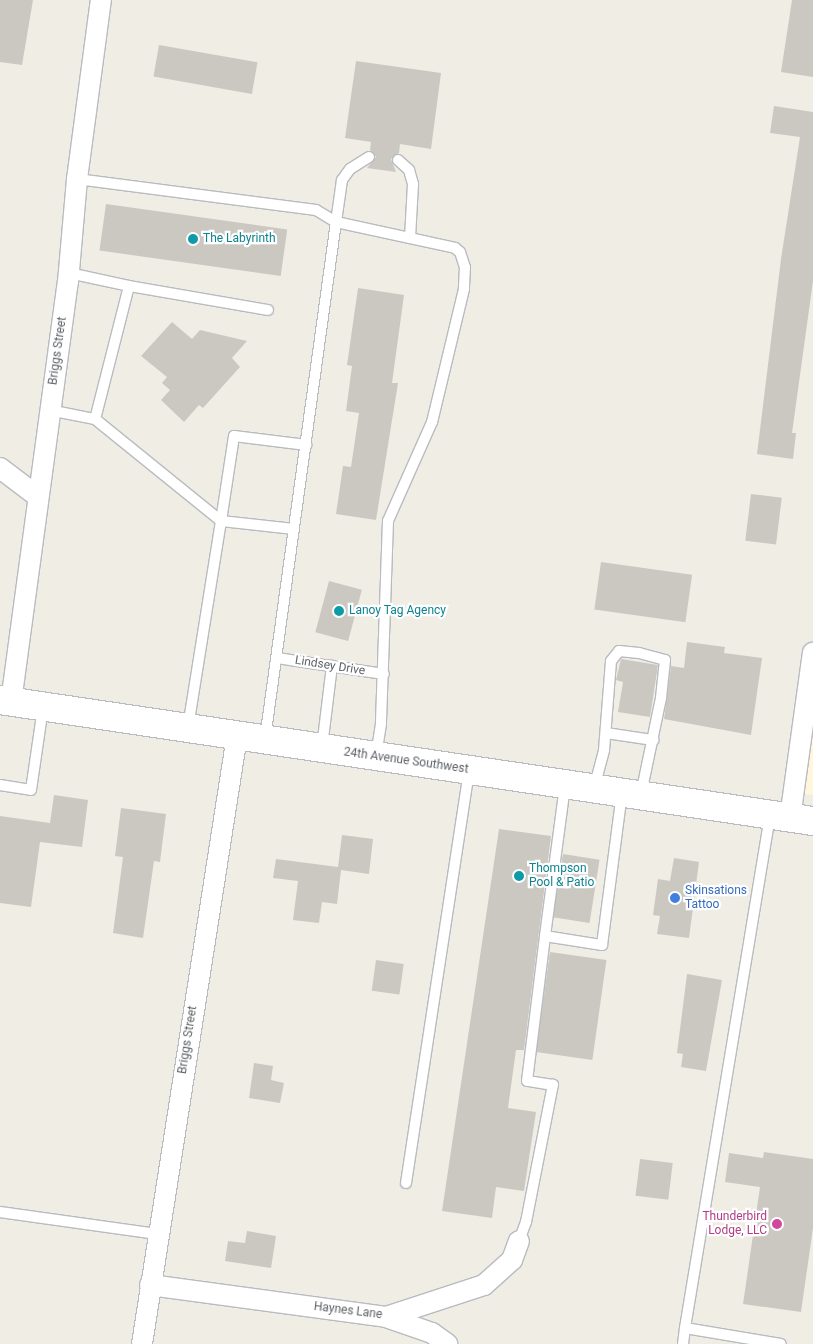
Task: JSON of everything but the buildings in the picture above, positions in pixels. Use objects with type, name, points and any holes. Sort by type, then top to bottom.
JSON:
[{"type":"main road","name":"24th Avenue Southwest","points":[[6,701],[791,818]]},
{"type":"street","name":"Briggs Street","points":[[6,701],[69,273],[76,179],[101,0]]},
{"type":"street","points":[[0,468],[37,496]]},
{"type":"street","points":[[791,818],[813,653]]},
{"type":"street","name":"Briggs Street","points":[[142,1344],[157,1234],[237,736]]},
{"type":"street","name":"Haynes Lane","points":[[150,1285],[386,1317],[484,1285],[512,1260],[519,1241]]},
{"type":"street","points":[[386,1317],[432,1333],[447,1344]]},
{"type":"lane","points":[[265,740],[342,180],[350,169],[369,157]]},
{"type":"lane","points":[[398,160],[409,170],[413,184],[410,238]]},
{"type":"lane","points":[[76,179],[316,210],[336,222],[410,238],[460,252],[465,267],[464,289],[432,422],[388,521],[384,674],[376,756]]},
{"type":"lane","points":[[69,273],[128,286],[268,310]]},
{"type":"lane","points":[[95,420],[128,286]]},
{"type":"lane","points":[[49,410],[95,420],[221,521],[294,529]]},
{"type":"lane","points":[[188,728],[234,436],[306,445]]},
{"type":"lane","points":[[545,936],[602,945],[631,794],[653,740],[665,660],[639,653],[619,651],[611,660],[606,733],[594,790]]},
{"type":"lane","name":"Lindsey Drive","points":[[277,658],[384,674]]},
{"type":"lane","points":[[322,749],[332,666]]},
{"type":"lane","points":[[0,785],[31,790],[43,706]]},
{"type":"lane","points":[[606,733],[653,740]]},
{"type":"lane","points":[[406,1182],[470,770]]},
{"type":"lane","points":[[519,1241],[526,1222],[552,1085],[527,1081],[565,785]]},
{"type":"lane","points":[[683,1344],[791,818]]},
{"type":"lane","points":[[0,1212],[157,1234]]},
{"type":"lane","points":[[685,1328],[781,1344]]},
{"type":"shaded area","points":[[813,710],[813,795],[801,794]]},
{"type":"place","name":"The Labyrinth","points":[[193,239]]},
{"type":"place","name":"Lanoy Tag Agency","points":[[339,611]]},
{"type":"place","name":"Thompson Pool & Patio","points":[[519,876]]},
{"type":"place","name":"Skinsations Tattoo","points":[[675,898]]},
{"type":"place","name":"Thunderbird Lodge, LLC","points":[[777,1224]]}]
